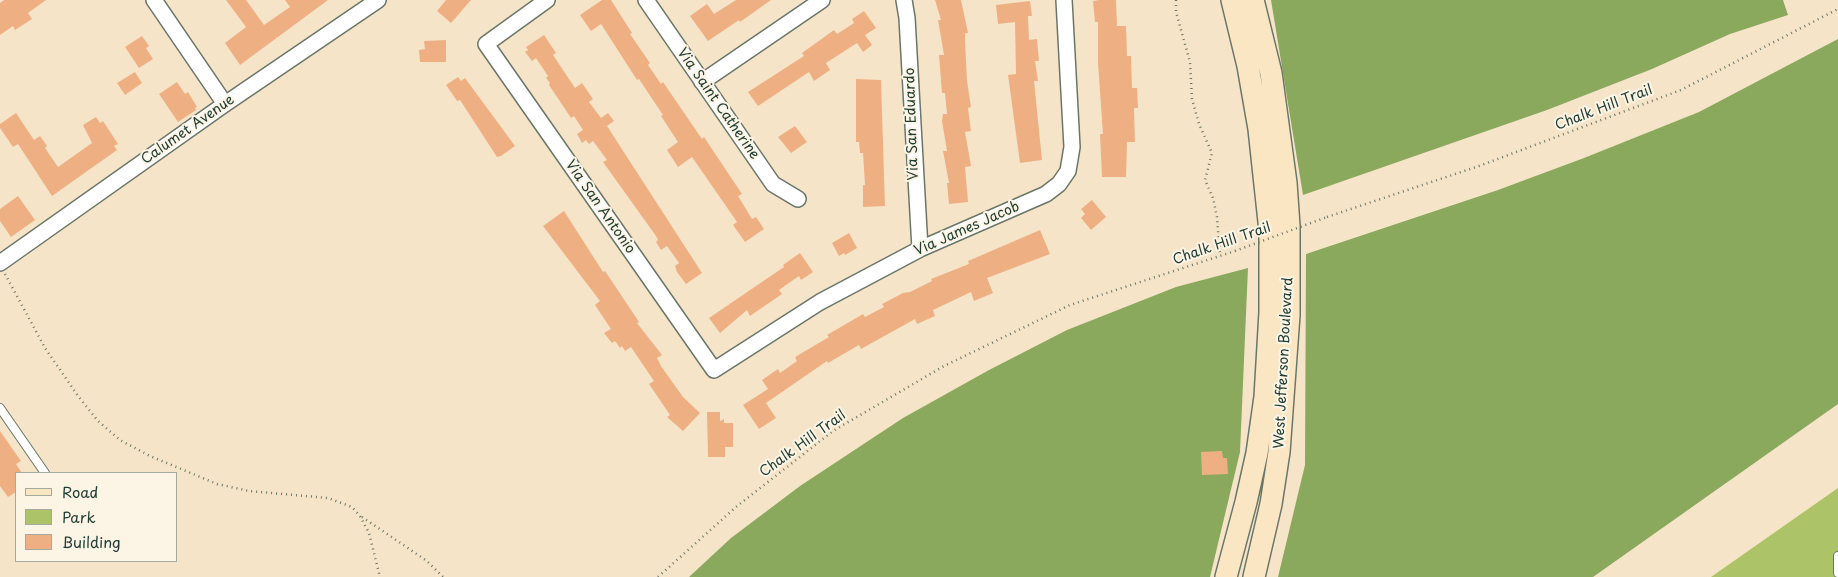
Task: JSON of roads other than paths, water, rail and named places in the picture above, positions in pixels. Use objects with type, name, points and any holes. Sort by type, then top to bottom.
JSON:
[{"type":"main road","name":"West Jefferson Boulevard","points":[[1232,0],[1248,66],[1259,129],[1270,231],[1270,312],[1279,452],[1272,495],[1254,577]]},
{"type":"main road","name":"West Jefferson Boulevard","points":[[1226,577],[1274,397],[1289,315],[1289,226],[1286,183],[1270,73],[1253,0]]},
{"type":"street","points":[[154,0],[225,104]]},
{"type":"street","name":"Calumet Avenue","points":[[0,263],[225,104],[378,0]]},
{"type":"street","name":"Via San Antonio","points":[[547,0],[486,44],[714,370]]},
{"type":"street","name":"Via Saint Catherine","points":[[646,0],[773,184],[798,198]]},
{"type":"street","points":[[702,82],[822,0]]},
{"type":"street","name":"Via San Eduardo","points":[[904,0],[908,27],[920,249]]},
{"type":"street","name":"Via James Jacob","points":[[714,370],[820,302],[920,249],[1046,194],[1059,184],[1068,171],[1072,147],[1064,0]]},
{"type":"lane","points":[[0,408],[44,472]]},
{"type":"lane","points":[[1838,556],[1838,574]]}]
